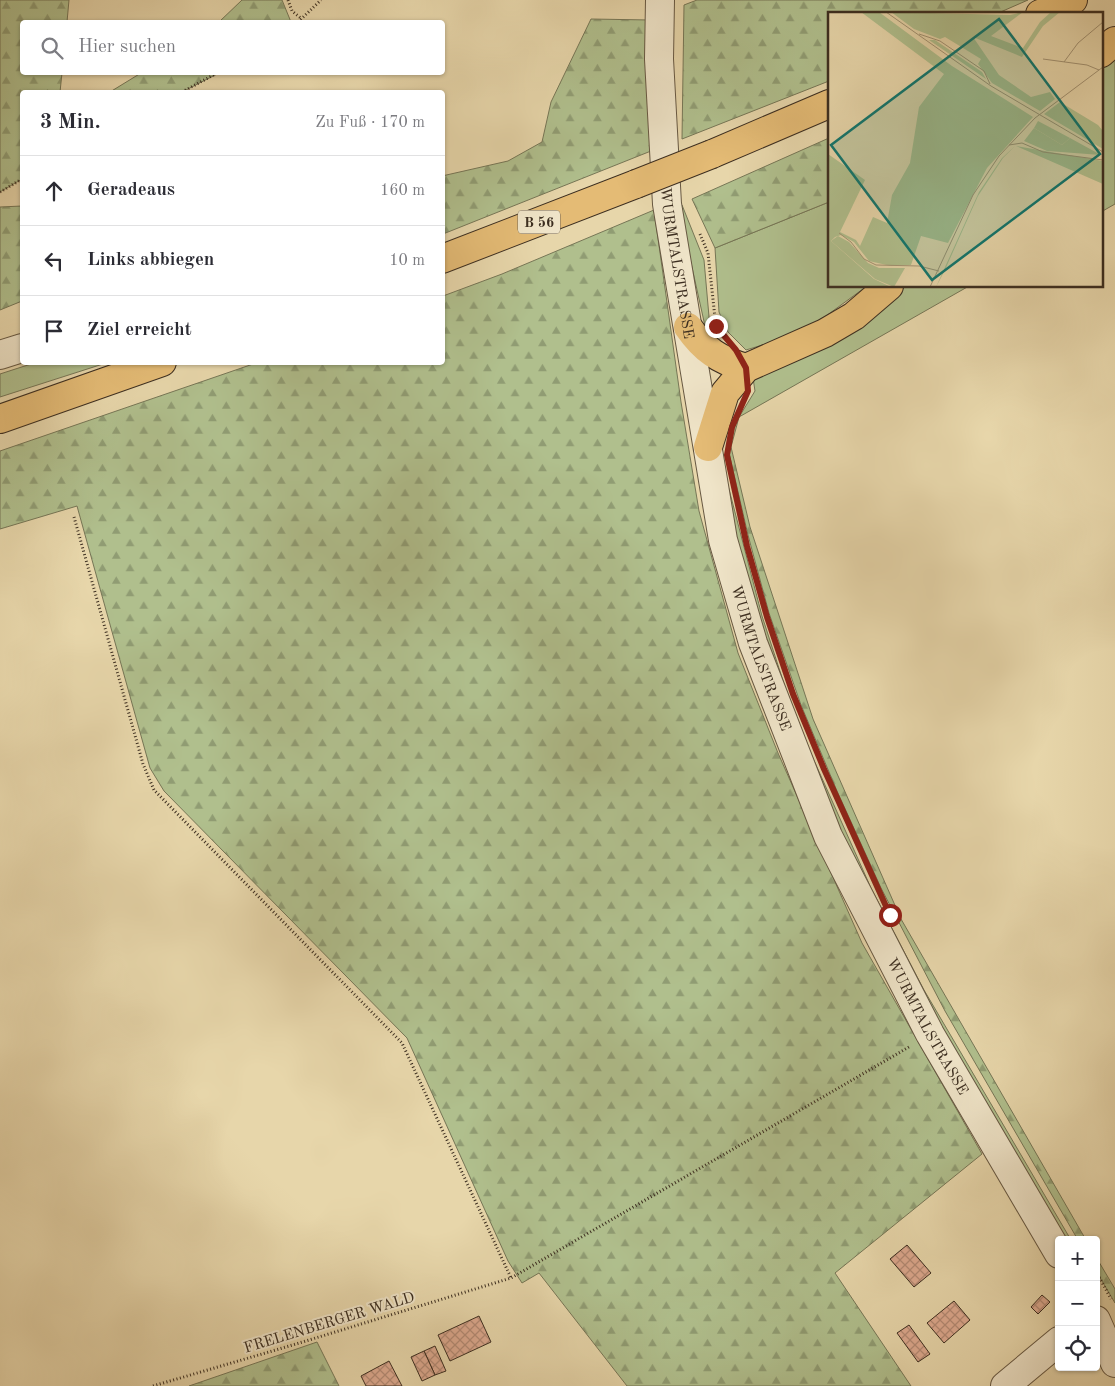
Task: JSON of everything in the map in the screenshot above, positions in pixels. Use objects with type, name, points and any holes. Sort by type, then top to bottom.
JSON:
[{"type":"highway","points":[[1045,12],[1072,0]]},
{"type":"highway","points":[[1102,52],[1115,41]]},
{"type":"highway","name":"B 56","points":[[445,258],[712,154],[828,104]]},
{"type":"highway","points":[[708,447],[724,393],[746,368],[825,333],[854,316],[887,288]]},
{"type":"highway","points":[[688,327],[704,348],[713,355],[721,360],[746,368]]},
{"type":"highway","points":[[0,419],[153,365]]},
{"type":"street","name":"WURMTALSTRASSE","points":[[660,0],[659,59],[667,204],[723,540],[754,643],[828,836],[930,1034],[1055,1247]]},
{"type":"street","points":[[0,355],[20,349]]},
{"type":"street","points":[[1099,1326],[1115,1363]]},
{"type":"street","points":[[1005,1386],[1055,1344]]},
{"type":"path","points":[[288,0],[292,11],[302,19],[321,0]]},
{"type":"path","points":[[186,90],[213,75]]},
{"type":"path","points":[[0,192],[20,180]]},
{"type":"path","points":[[696,226],[708,252],[716,326]]},
{"type":"path","points":[[74,517],[143,764],[154,790],[402,1043],[511,1278]]},
{"type":"path","name":"FRELENBERGER WALD","points":[[152,1386],[511,1278],[930,1034]]},
{"type":"path","points":[[1100,1279],[1115,1306]]},
{"type":"green space","points":[[0,0],[69,0],[67,20],[20,20],[20,75],[62,75],[60,90],[20,90],[20,180],[0,192]]},
{"type":"green space","points":[[242,0],[282,0],[290,20],[221,20]]},
{"type":"green space","points":[[697,0],[1028,0],[1001,12],[828,12],[828,81],[682,139],[684,5]]},
{"type":"green space","points":[[591,19],[650,20],[651,151],[445,233],[445,175],[508,161],[542,142],[551,102]]},
{"type":"green space","points":[[1115,55],[1115,204],[1102,211],[1102,66]]},
{"type":"green space","points":[[138,75],[215,75],[186,90],[113,90]]},
{"type":"green space","points":[[828,138],[828,202],[715,248],[692,199]]},
{"type":"green space","points":[[828,202],[828,288],[864,288],[826,316],[792,336],[746,350],[728,332],[719,312],[715,248]]},
{"type":"green space","points":[[678,204],[682,205],[704,260],[710,328],[714,336],[727,346],[707,335]]},
{"type":"green space","points":[[20,206],[20,302],[0,310],[0,207]]},
{"type":"green space","points":[[654,210],[681,402],[699,511],[738,653],[778,753],[862,943],[982,1154],[835,1273],[911,1386],[627,1386],[539,1273],[522,1283],[508,1261],[407,1038],[164,791],[150,768],[77,506],[0,529],[0,451],[250,365],[445,365],[445,295],[502,274]]},
{"type":"green space","points":[[904,288],[965,288],[739,417],[755,391],[753,378],[806,356],[876,316]]},
{"type":"green space","points":[[28,365],[100,365],[0,397],[0,374]]},
{"type":"green space","points":[[731,409],[721,443],[724,470],[762,616],[788,696],[812,756],[871,888],[924,990],[1069,1236],[1062,1236],[925,1002],[841,836],[778,684],[729,519],[719,430]]},
{"type":"green space","points":[[739,417],[731,447],[750,527],[813,719],[901,919],[1084,1236],[1076,1236],[945,1011],[881,888],[837,791],[801,705],[769,613],[729,453],[734,428]]},
{"type":"green space","points":[[1100,1264],[1115,1289],[1115,1303],[1100,1278]]},
{"type":"green space","points":[[317,1342],[339,1386],[189,1386]]},
{"type":"building","points":[[907,1245],[931,1273],[914,1287],[890,1259]]},
{"type":"building","points":[[1042,1295],[1050,1302],[1038,1314],[1031,1307]]},
{"type":"building","points":[[954,1301],[970,1320],[944,1343],[927,1323]]},
{"type":"building","points":[[479,1316],[491,1342],[450,1361],[438,1335]]},
{"type":"building","points":[[909,1325],[930,1354],[918,1362],[897,1333]]},
{"type":"building","points":[[435,1346],[446,1371],[435,1375],[424,1351]]},
{"type":"building","points":[[424,1351],[435,1375],[422,1381],[411,1357]]},
{"type":"building","points":[[389,1361],[402,1386],[366,1386],[361,1376]]},
{"type":"route","points":[[716,326],[736,350],[746,368],[748,391],[738,408],[732,427],[727,455],[747,546],[767,617],[793,694],[843,814],[890,915]]}]
